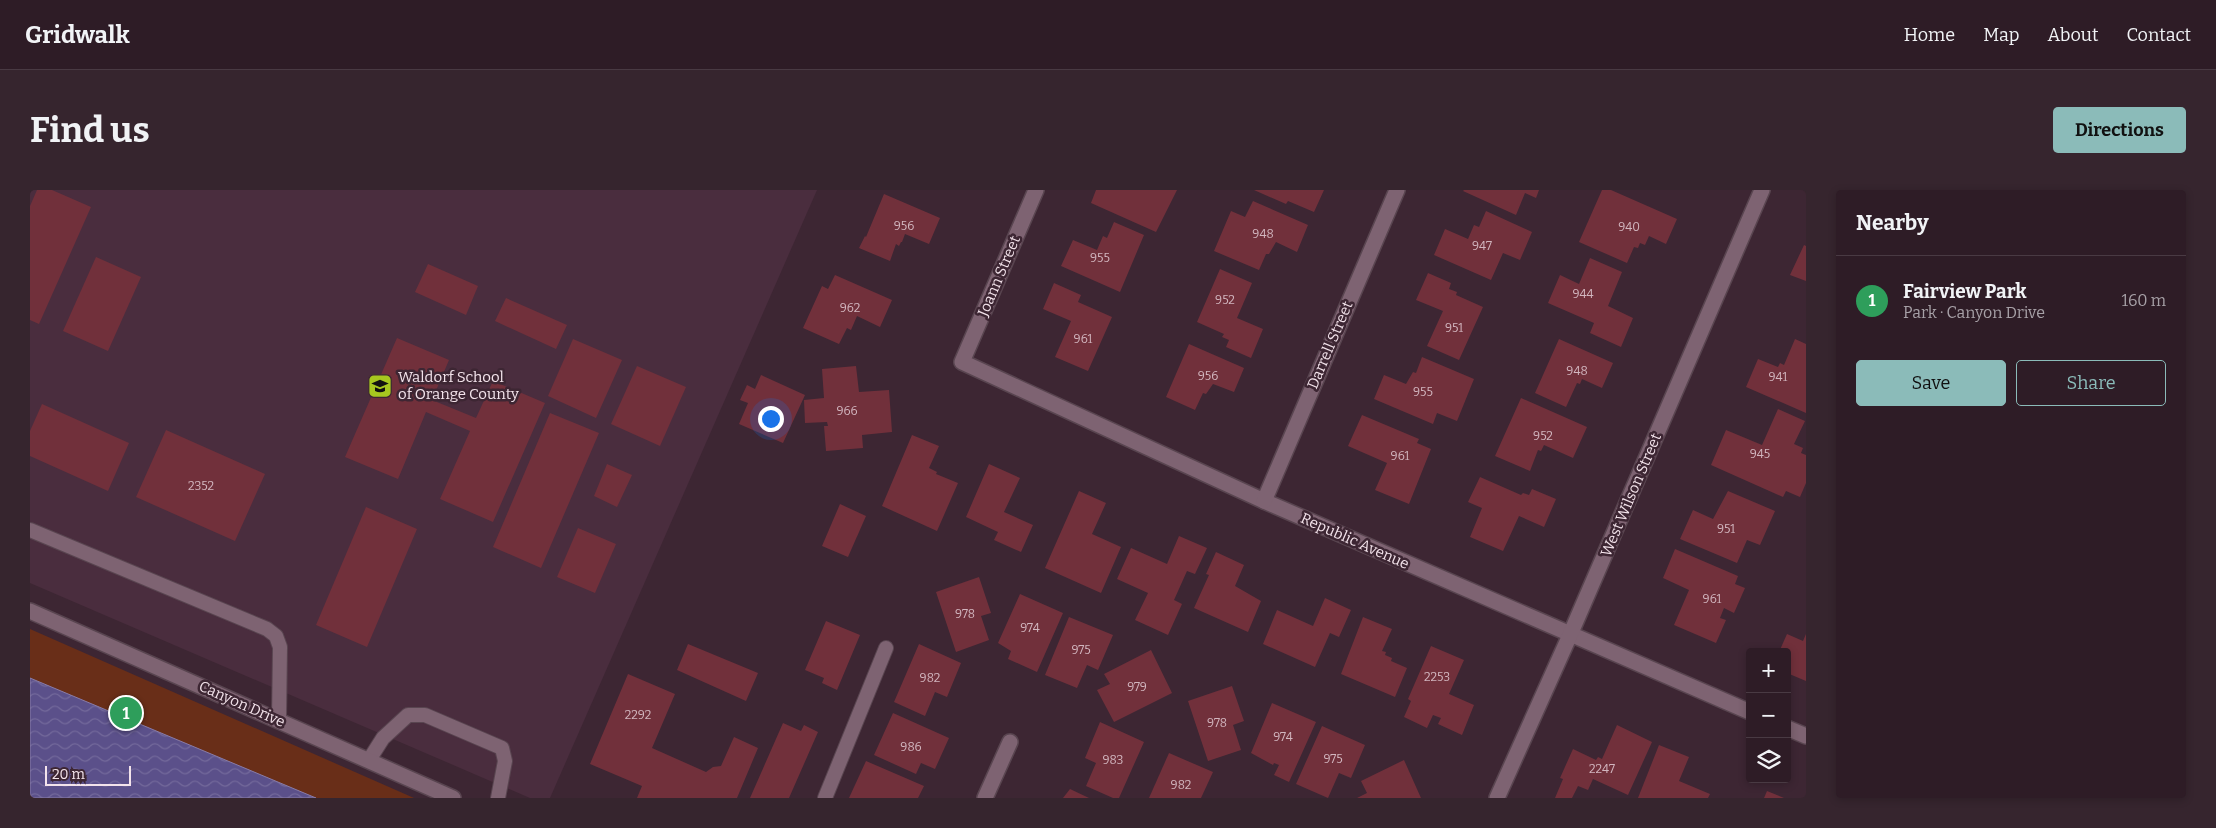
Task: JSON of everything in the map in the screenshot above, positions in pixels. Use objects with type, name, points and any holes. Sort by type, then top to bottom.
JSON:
[{"type":"street","name":"Joann Street","points":[[962,362],[1036,190]]},
{"type":"street","name":"Darrell Street","points":[[1264,500],[1397,190]]},
{"type":"street","name":"West Wilson Street","points":[[1496,798],[1570,636],[1762,190]]},
{"type":"street","name":"Republic Avenue","points":[[962,362],[1264,500],[1570,636],[1746,710]]},
{"type":"street","name":"Canyon Drive","points":[[30,611],[453,798]]},
{"type":"street","points":[[1791,730],[1806,736]]},
{"type":"street","points":[[984,798],[1010,742]]},
{"type":"lane","points":[[30,530],[267,629],[276,636],[280,646],[278,720]]},
{"type":"lane","points":[[825,798],[886,648]]},
{"type":"lane","points":[[369,760],[383,738],[408,715],[425,715],[502,748],[505,761],[498,798]]},
{"type":"shaded area","name":"Waldorf School of Orange County","points":[[30,190],[817,190],[550,798],[530,798],[30,583]]},
{"type":"shaded area","points":[[30,629],[414,798],[30,798]]},
{"type":"water","points":[[30,678],[316,798],[30,798]]},
{"type":"building","points":[[37,190],[52,190],[91,207],[39,324],[30,320],[30,206]]},
{"type":"building","points":[[1096,190],[1177,190],[1156,232],[1091,203]]},
{"type":"building","points":[[1254,190],[1324,190],[1314,212],[1288,201],[1286,204]]},
{"type":"building","points":[[1464,190],[1539,190],[1536,198],[1525,193],[1516,215]]},
{"type":"building","points":[[1602,190],[1611,190],[1677,219],[1666,244],[1649,236],[1645,245],[1640,243],[1638,248],[1634,247],[1627,263],[1579,242]]},
{"type":"building","points":[[884,194],[940,218],[929,244],[905,234],[899,246],[896,244],[890,261],[859,248],[866,237]]},
{"type":"building","points":[[1253,201],[1308,225],[1297,252],[1276,242],[1269,254],[1266,254],[1259,270],[1214,251],[1231,211],[1245,217]]},
{"type":"building","points":[[1486,211],[1532,232],[1520,260],[1503,253],[1491,280],[1434,255],[1445,229],[1468,239],[1474,225],[1479,227]]},
{"type":"building","points":[[1114,222],[1144,235],[1120,292],[1061,266],[1073,240],[1097,250],[1103,236],[1107,238]]},
{"type":"building","points":[[1804,245],[1806,246],[1806,281],[1790,275]]},
{"type":"building","points":[[96,257],[141,277],[108,351],[63,331]]},
{"type":"building","points":[[1590,258],[1622,272],[1608,306],[1633,318],[1621,347],[1590,333],[1594,323],[1548,303],[1560,275],[1579,284]]},
{"type":"building","points":[[428,264],[478,286],[466,315],[415,292]]},
{"type":"building","points":[[1220,269],[1252,283],[1237,318],[1263,329],[1251,358],[1226,347],[1229,340],[1222,337],[1224,334],[1197,322]]},
{"type":"building","points":[[1428,273],[1451,283],[1449,289],[1457,292],[1456,295],[1483,307],[1459,360],[1427,346],[1443,311],[1416,300]]},
{"type":"building","points":[[835,275],[892,300],[880,327],[857,316],[851,330],[847,328],[839,344],[803,328],[822,286],[828,289]]},
{"type":"building","points":[[1054,283],[1081,295],[1078,302],[1112,317],[1088,371],[1055,357],[1071,321],[1043,309]]},
{"type":"building","points":[[506,298],[567,325],[556,349],[495,321]]},
{"type":"building","points":[[397,338],[449,360],[432,400],[476,418],[493,381],[545,403],[493,522],[440,499],[470,431],[426,412],[398,479],[345,457]]},
{"type":"building","points":[[573,339],[622,360],[596,418],[548,396]]},
{"type":"building","points":[[1559,339],[1613,363],[1602,388],[1582,379],[1580,384],[1577,383],[1566,407],[1535,393]]},
{"type":"building","points":[[1795,339],[1806,344],[1806,413],[1746,387],[1758,359],[1778,367],[1780,363],[1784,365]]},
{"type":"building","points":[[1189,344],[1244,368],[1234,392],[1213,384],[1206,394],[1203,393],[1195,410],[1166,397]]},
{"type":"building","points":[[1422,357],[1474,379],[1457,421],[1437,413],[1433,424],[1374,399],[1384,375],[1406,384],[1413,372],[1416,373]]},
{"type":"building","points":[[637,366],[686,387],[660,446],[611,424]]},
{"type":"building","points":[[856,366],[859,392],[889,390],[892,432],[862,435],[863,448],[826,451],[824,426],[828,426],[827,422],[805,423],[804,400],[824,398],[822,369]]},
{"type":"building","points":[[761,375],[805,395],[783,443],[739,424],[748,403],[740,400],[747,385],[755,389]]},
{"type":"building","points":[[1521,398],[1587,427],[1573,458],[1544,445],[1541,451],[1538,450],[1530,471],[1495,456]]},
{"type":"building","points":[[42,404],[129,443],[108,491],[30,456],[30,431]]},
{"type":"building","points":[[1778,409],[1805,421],[1794,444],[1803,448],[1801,453],[1806,455],[1806,483],[1800,497],[1786,491],[1783,497],[1711,465],[1726,430],[1762,445]]},
{"type":"building","points":[[550,413],[599,433],[541,568],[493,547]]},
{"type":"building","points":[[1362,415],[1419,439],[1417,443],[1431,449],[1409,504],[1375,490],[1387,463],[1348,446]]},
{"type":"building","points":[[166,430],[265,474],[235,541],[136,497]]},
{"type":"building","points":[[912,435],[939,446],[929,468],[937,472],[936,474],[958,483],[937,531],[882,506]]},
{"type":"building","points":[[607,464],[632,475],[617,507],[594,496]]},
{"type":"building","points":[[989,464],[1020,478],[1004,512],[1033,525],[1021,552],[994,540],[998,532],[966,517]]},
{"type":"building","points":[[1480,477],[1521,495],[1523,493],[1529,495],[1532,489],[1556,499],[1544,527],[1519,516],[1503,551],[1470,537],[1482,508],[1468,502]]},
{"type":"building","points":[[1079,491],[1106,503],[1092,534],[1121,547],[1101,593],[1045,568]]},
{"type":"building","points":[[1728,491],[1775,511],[1760,545],[1747,540],[1737,563],[1680,539],[1693,510],[1713,519]]},
{"type":"building","points":[[840,504],[866,516],[848,557],[822,546]]},
{"type":"building","points":[[366,507],[417,529],[367,647],[316,625]]},
{"type":"building","points":[[578,528],[616,544],[595,593],[557,577]]},
{"type":"building","points":[[1179,536],[1207,548],[1195,574],[1187,571],[1174,600],[1182,604],[1168,635],[1135,620],[1148,593],[1117,579],[1131,548],[1167,564]]},
{"type":"building","points":[[1675,549],[1738,576],[1735,584],[1745,588],[1734,613],[1724,608],[1720,618],[1726,620],[1716,643],[1674,625],[1689,590],[1663,578]]},
{"type":"building","points":[[1216,552],[1244,565],[1235,586],[1261,601],[1248,632],[1194,608],[1209,575],[1206,574]]},
{"type":"building","points":[[979,577],[991,613],[981,616],[989,640],[956,652],[936,592]]},
{"type":"building","points":[[1020,594],[1063,613],[1037,672],[1008,659],[1011,651],[998,643]]},
{"type":"building","points":[[1325,598],[1351,610],[1339,637],[1330,633],[1315,667],[1263,644],[1277,610],[1313,626]]},
{"type":"building","points":[[1069,617],[1113,635],[1098,670],[1087,665],[1077,688],[1045,675]]},
{"type":"building","points":[[1363,617],[1392,629],[1382,651],[1386,652],[1385,655],[1392,658],[1391,661],[1407,668],[1395,697],[1341,674]]},
{"type":"building","points":[[826,621],[860,635],[837,690],[822,683],[824,678],[805,670]]},
{"type":"building","points":[[1787,634],[1803,641],[1806,634],[1806,681],[1791,675],[1791,648],[1781,648]]},
{"type":"building","points":[[688,644],[758,673],[746,701],[677,670]]},
{"type":"building","points":[[919,644],[961,663],[947,697],[935,692],[925,716],[894,702]]},
{"type":"building","points":[[1431,646],[1464,660],[1449,694],[1474,705],[1462,735],[1438,724],[1441,718],[1433,715],[1427,728],[1404,717],[1411,701],[1408,699]]},
{"type":"building","points":[[1151,650],[1172,693],[1114,722],[1097,690],[1110,684],[1104,674]]},
{"type":"building","points":[[628,674],[675,694],[652,748],[706,772],[713,767],[721,766],[734,737],[758,748],[737,798],[637,798],[642,786],[590,764]]},
{"type":"building","points":[[1232,686],[1244,721],[1233,725],[1241,750],[1208,761],[1188,701]]},
{"type":"building","points":[[1272,703],[1316,722],[1289,782],[1274,775],[1279,765],[1274,763],[1273,765],[1251,753]]},
{"type":"building","points":[[893,713],[949,738],[935,769],[921,763],[916,774],[874,755]]},
{"type":"building","points":[[1100,722],[1144,742],[1119,798],[1113,798],[1086,786],[1096,763],[1085,758]]},
{"type":"building","points":[[783,723],[801,731],[804,725],[818,732],[789,798],[750,798]]},
{"type":"building","points":[[1617,725],[1652,742],[1628,795],[1593,779],[1588,790],[1578,786],[1572,798],[1555,798],[1563,779],[1560,778],[1573,749],[1596,760],[1598,757],[1602,759]]},
{"type":"building","points":[[1322,726],[1365,745],[1351,778],[1339,773],[1328,798],[1296,784]]},
{"type":"building","points":[[1659,745],[1689,757],[1679,781],[1710,794],[1708,798],[1638,798]]},
{"type":"building","points":[[1169,753],[1213,772],[1201,798],[1149,798]]},
{"type":"building","points":[[1404,760],[1421,798],[1357,798],[1367,793],[1361,781]]},
{"type":"building","points":[[866,761],[924,786],[918,798],[849,798]]},
{"type":"building","points":[[1070,789],[1089,798],[1063,798]]},
{"type":"building","points":[[1767,791],[1784,798],[1764,798]]},
{"type":"place","name":"Waldorf School of Orange County","points":[[380,386]]},
{"type":"place","name":"Fairview Park","points":[[126,713]]}]
